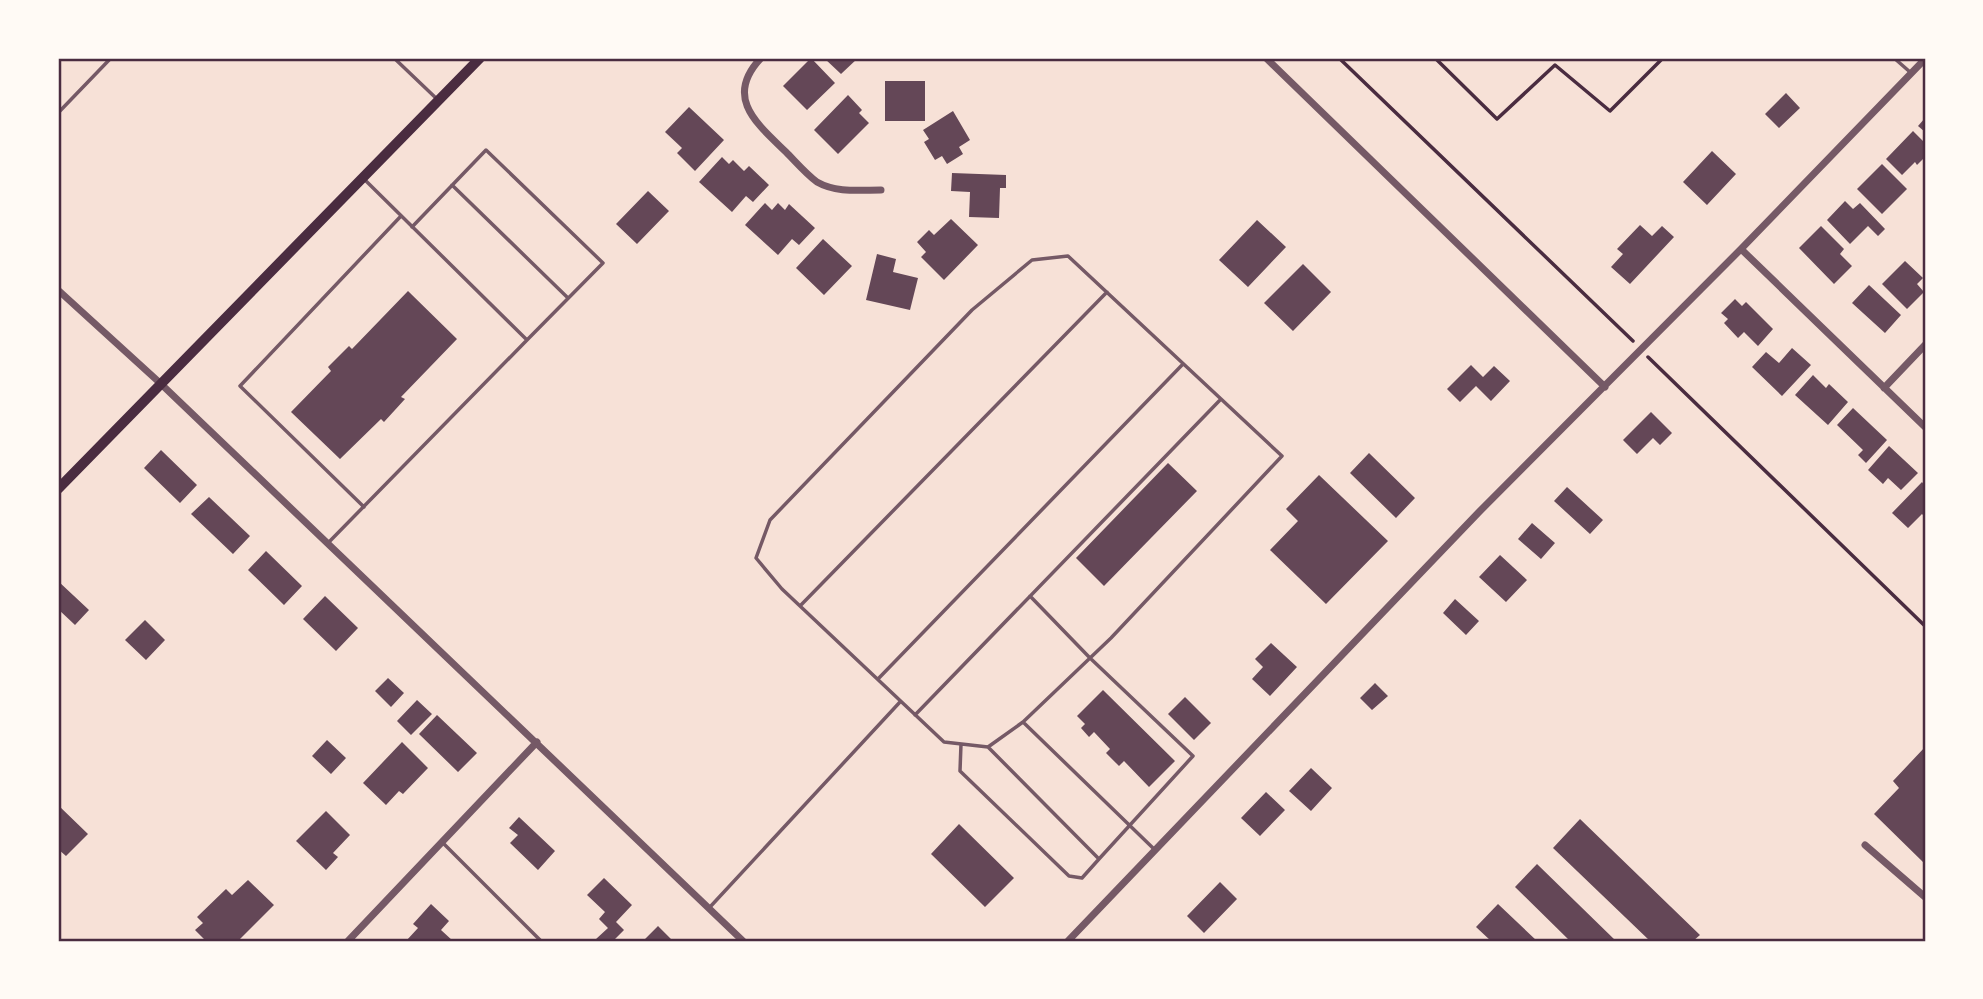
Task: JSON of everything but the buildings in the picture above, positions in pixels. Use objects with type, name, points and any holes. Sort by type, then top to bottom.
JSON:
[{"type":"main road","points":[[58,489],[439,101],[474,60]]},
{"type":"street","points":[[761,58],[744,85],[746,109],[762,129],[817,181],[837,189],[881,190]]},
{"type":"street","points":[[1266,58],[1605,387]]},
{"type":"street","points":[[1068,941],[1479,512],[1741,249],[1925,59]]},
{"type":"street","points":[[1741,249],[1925,427]]},
{"type":"street","points":[[58,290],[160,383],[743,941]]},
{"type":"street","points":[[1884,388],[1925,345]]},
{"type":"street","points":[[348,941],[537,742]]},
{"type":"street","points":[[1865,845],[1925,897]]},
{"type":"lane","points":[[58,113],[111,58]]},
{"type":"lane","points":[[394,58],[439,101]]},
{"type":"lane","points":[[1894,58],[1911,74]]},
{"type":"lane","points":[[328,543],[603,263],[486,150],[412,227]]},
{"type":"lane","points":[[363,179],[527,341]]},
{"type":"lane","points":[[452,185],[568,298]]},
{"type":"lane","points":[[364,507],[240,386],[401,216]]},
{"type":"lane","points":[[988,747],[1023,722],[1090,658],[1282,456],[1068,256],[1032,260],[972,310],[770,520],[756,558],[800,606],[944,743],[988,747],[1099,859]]},
{"type":"lane","points":[[800,606],[1107,292]]},
{"type":"lane","points":[[878,680],[1183,363]]},
{"type":"lane","points":[[915,715],[1221,399]]},
{"type":"lane","points":[[961,744],[960,771],[1069,876],[1082,878],[1193,756],[1090,658],[1030,596]]},
{"type":"lane","points":[[709,909],[901,702]]},
{"type":"lane","points":[[1023,722],[1155,850]]},
{"type":"lane","points":[[442,842],[541,941]]},
{"type":"path","points":[[1339,58],[1925,626]]},
{"type":"path","points":[[1435,58],[1497,119],[1555,65],[1610,111],[1663,58]]}]
